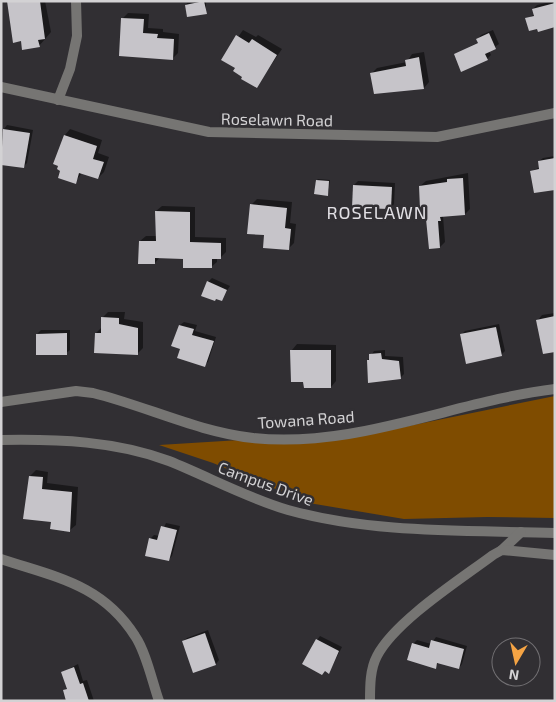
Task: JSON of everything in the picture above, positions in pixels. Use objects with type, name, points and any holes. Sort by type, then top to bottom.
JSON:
[{"type":"street","points":[[58,100],[70,69],[77,36],[76,1]]},
{"type":"street","name":"Roselawn Road","points":[[1,87],[209,132],[437,137],[555,113]]},
{"type":"street","name":"Towana Road","points":[[1,402],[76,391],[93,393],[229,435],[278,439],[330,436],[390,427],[519,393],[555,389]]},
{"type":"street","name":"Campus Drive","points":[[1,440],[48,439],[102,444],[133,451],[167,460],[279,507],[317,517],[361,524],[555,533]]},
{"type":"street","points":[[370,701],[374,662],[378,654],[396,632],[473,570],[502,550],[521,532]]},
{"type":"street","points":[[502,550],[555,555]]},
{"type":"street","points":[[1,559],[59,576],[89,591],[113,607],[136,637],[159,701]]},
{"type":"shaded area","points":[[555,396],[555,518],[404,519],[309,503],[213,463],[159,445],[384,431]]},
{"type":"building","points":[[7,1],[40,1],[45,39],[38,40],[40,47],[22,50],[21,41],[13,43]]},
{"type":"building","points":[[204,1],[207,14],[187,17],[185,5]]},
{"type":"building","points":[[555,3],[555,27],[538,32],[537,29],[529,31],[525,18],[534,16],[532,9]]},
{"type":"building","points":[[121,18],[144,19],[143,33],[158,34],[157,38],[174,39],[173,60],[119,56]]},
{"type":"building","points":[[489,33],[496,49],[485,54],[488,60],[461,72],[454,54],[478,43],[476,39]]},
{"type":"building","points":[[236,35],[249,43],[252,39],[277,55],[257,88],[241,79],[242,77],[233,71],[235,68],[221,60]]},
{"type":"building","points":[[419,57],[424,89],[374,94],[370,73],[406,66],[405,60]]},
{"type":"building","points":[[3,129],[30,133],[24,168],[1,165]]},
{"type":"building","points":[[64,135],[97,146],[93,159],[104,162],[98,179],[79,173],[76,184],[58,178],[60,171],[57,169],[58,166],[53,164]]},
{"type":"building","points":[[555,158],[555,190],[534,193],[530,171],[539,169],[538,161]]},
{"type":"building","points":[[463,178],[465,215],[440,217],[441,221],[438,221],[440,248],[429,249],[425,209],[420,209],[419,186],[447,182],[447,179]]},
{"type":"building","points":[[316,180],[329,181],[328,196],[314,194]]},
{"type":"building","points":[[353,185],[392,187],[391,209],[352,208]]},
{"type":"building","points":[[250,204],[287,208],[285,228],[291,229],[289,250],[263,248],[264,235],[247,234]]},
{"type":"building","points":[[155,211],[190,212],[190,242],[221,243],[221,259],[212,259],[212,268],[183,268],[183,259],[155,258],[155,264],[138,264],[139,241],[156,241]]},
{"type":"building","points":[[207,281],[227,290],[222,301],[216,299],[215,301],[201,296]]},
{"type":"building","points":[[555,316],[555,352],[543,354],[536,320]]},
{"type":"building","points":[[101,317],[119,318],[119,324],[138,328],[138,355],[94,353],[95,333],[101,333]]},
{"type":"building","points":[[179,325],[194,329],[192,335],[214,341],[205,367],[177,358],[180,349],[171,346]]},
{"type":"building","points":[[496,327],[502,356],[466,364],[460,334]]},
{"type":"building","points":[[67,333],[67,355],[36,355],[36,334]]},
{"type":"building","points":[[290,350],[331,350],[331,388],[304,388],[303,382],[291,382]]},
{"type":"building","points":[[381,353],[382,359],[399,361],[401,379],[368,383],[367,360],[369,360],[369,354]]},
{"type":"building","points":[[29,476],[43,477],[42,489],[72,492],[70,532],[50,529],[51,522],[23,519]]},
{"type":"building","points":[[161,526],[177,530],[169,561],[145,556],[149,538],[157,540]]},
{"type":"building","points":[[205,633],[216,665],[193,673],[182,641]]},
{"type":"building","points":[[316,639],[339,651],[329,674],[325,671],[322,675],[302,664]]},
{"type":"building","points":[[431,640],[464,649],[459,669],[437,663],[436,669],[407,660],[412,643],[429,648]]},
{"type":"building","points":[[74,667],[80,684],[83,683],[89,701],[66,701],[63,690],[67,689],[61,672]]},
{"type":"district","name":"ROSELAWN","points":[[377,212]]}]
